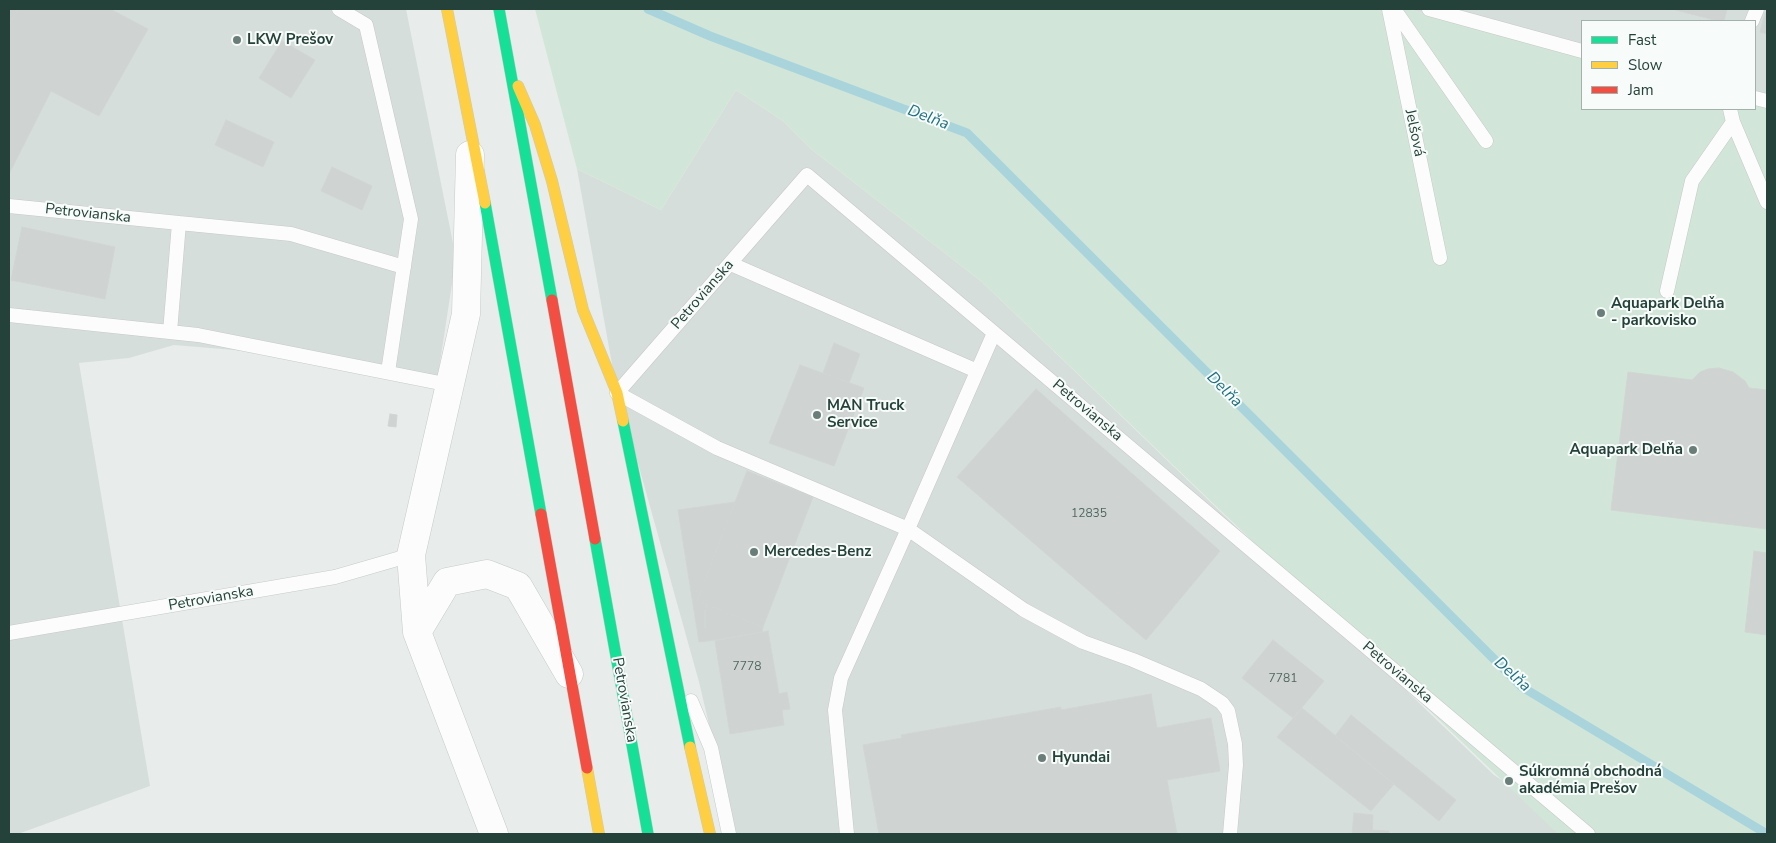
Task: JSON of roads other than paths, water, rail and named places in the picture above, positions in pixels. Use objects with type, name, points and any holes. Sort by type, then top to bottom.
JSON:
[{"type":"main road","points":[[447,9],[471,126],[599,834]]},
{"type":"main road","name":"Petrovianska","points":[[500,11],[508,64],[648,834]]},
{"type":"main road","name":"Petrovianska","points":[[508,64],[535,125],[552,181],[583,310],[617,393],[710,834]]},
{"type":"street","points":[[471,126],[466,314],[411,555],[417,632],[494,834]]},
{"type":"street","points":[[417,632],[447,582],[487,574],[518,586],[570,675]]},
{"type":"lane","points":[[340,9],[366,25],[411,219],[388,372]]},
{"type":"lane","name":"Jelšová","points":[[1389,9],[1440,258]]},
{"type":"lane","points":[[1394,9],[1486,141]]},
{"type":"lane","points":[[1429,9],[1581,51]]},
{"type":"lane","points":[[1732,116],[1767,202]]},
{"type":"lane","points":[[1667,291],[1692,181],[1732,116]]},
{"type":"lane","name":"Petrovianska","points":[[617,393],[807,175],[1588,834]]},
{"type":"lane","name":"Petrovianska","points":[[9,206],[292,234],[404,267]]},
{"type":"lane","points":[[170,332],[179,223]]},
{"type":"lane","points":[[731,264],[977,370]]},
{"type":"lane","points":[[9,315],[198,335],[450,385]]},
{"type":"lane","points":[[847,834],[835,710],[841,678],[994,332]]},
{"type":"lane","points":[[617,393],[717,448],[908,529],[1024,610],[1083,642],[1133,660],[1201,690],[1222,703],[1228,711],[1235,744],[1236,765],[1230,834]]},
{"type":"lane","name":"Petrovianska","points":[[9,633],[335,577],[411,555]]},
{"type":"lane","points":[[670,650],[711,748],[729,834]]},
{"type":"waterway","name":"Delňa","points":[[648,9],[710,36],[967,133],[1522,687],[1767,834]]},
{"type":"place","name":"LKW Prešov","points":[[237,40]]},
{"type":"place","name":"Aquapark Delňa - parkovisko","points":[[1601,313]]},
{"type":"place","name":"MAN Truck Service","points":[[817,415]]},
{"type":"place","name":"Aquapark Delňa","points":[[1693,450]]},
{"type":"place","name":"Mercedes-Benz","points":[[754,552]]},
{"type":"place","name":"Hyundai","points":[[1042,758]]},
{"type":"place","name":"Súkromná obchodná akadémia Prešov","points":[[1509,781]]}]
